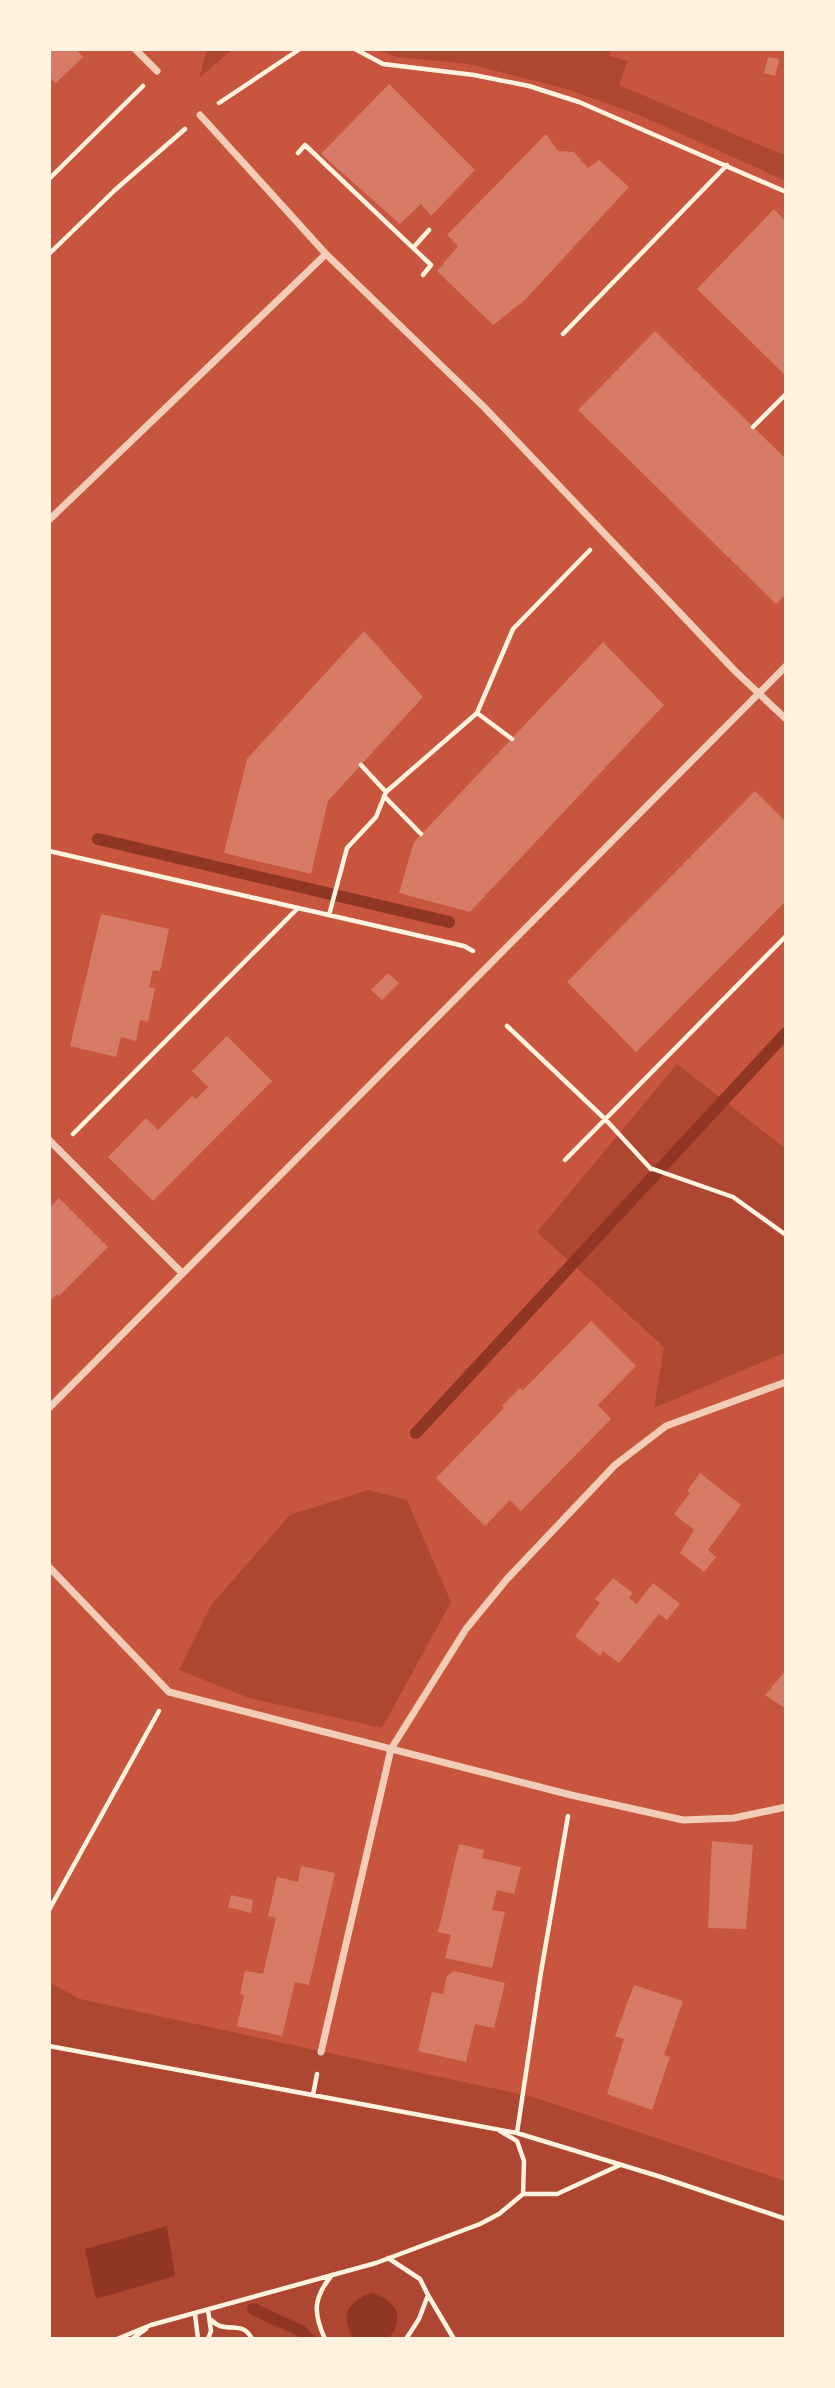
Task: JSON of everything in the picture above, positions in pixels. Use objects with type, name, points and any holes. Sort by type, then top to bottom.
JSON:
[{"type":"street","points":[[135,49],[157,71]]},
{"type":"street","points":[[200,115],[326,254],[485,408],[786,719]]},
{"type":"street","points":[[49,520],[326,254]]},
{"type":"street","points":[[49,1408],[786,666]]},
{"type":"street","points":[[49,1140],[182,1273]]},
{"type":"street","points":[[321,2052],[391,1749],[466,1629],[507,1579],[615,1465],[666,1426],[786,1382]]},
{"type":"street","points":[[49,1567],[169,1692],[571,1795],[683,1819],[734,1818],[786,1807]]},
{"type":"path","points":[[49,254],[115,190],[200,115],[300,49]]},
{"type":"path","points":[[355,49],[383,64],[474,75],[529,86],[579,102],[786,192]]},
{"type":"path","points":[[49,179],[157,71]]},
{"type":"path","points":[[298,153],[304,145],[431,265],[423,275]]},
{"type":"path","points":[[563,334],[727,165]]},
{"type":"path","points":[[413,248],[429,230]]},
{"type":"path","points":[[753,427],[786,394]]},
{"type":"path","points":[[329,915],[347,848],[376,817],[385,794],[477,713],[513,629],[605,534]]},
{"type":"path","points":[[477,713],[512,739]]},
{"type":"path","points":[[360,765],[421,834]]},
{"type":"path","points":[[49,851],[464,946],[492,962]]},
{"type":"path","points":[[58,1149],[298,908]]},
{"type":"path","points":[[565,1160],[786,936]]},
{"type":"path","points":[[507,1026],[605,1119],[651,1168],[691,1184],[733,1196],[786,1235]]},
{"type":"path","points":[[49,1910],[169,1692]]},
{"type":"path","points":[[517,2133],[571,1795]]},
{"type":"path","points":[[49,2046],[517,2133],[786,2219]]},
{"type":"path","points":[[496,2129],[517,2141],[524,2161],[523,2194]]},
{"type":"path","points":[[117,2339],[151,2325],[388,2258],[480,2224],[499,2214],[523,2194],[557,2194],[620,2165]]},
{"type":"path","points":[[388,2258],[420,2279],[454,2339]]},
{"type":"path","points":[[325,2339],[317,2321],[315,2307],[324,2284],[332,2274]]},
{"type":"path","points":[[406,2339],[419,2319],[428,2295]]},
{"type":"path","points":[[208,2310],[208,2339]]},
{"type":"path","points":[[195,2314],[198,2339]]},
{"type":"path","points":[[210,2319],[220,2326],[238,2326],[249,2333],[252,2339]]},
{"type":"path","points":[[132,2339],[151,2325]]},
{"type":"shaded area","points":[[207,49],[233,49],[199,78]]},
{"type":"shaded area","points":[[375,49],[611,49],[610,56],[628,61],[619,85],[786,156],[786,181],[639,115],[567,89],[469,64],[396,57]]},
{"type":"shaded area","points":[[677,1064],[786,1149],[786,1352],[654,1408],[664,1347],[537,1232]]},
{"type":"shaded area","points":[[368,1490],[407,1500],[451,1602],[382,1728],[249,1698],[179,1670],[211,1605],[290,1515]]},
{"type":"shaded area","points":[[49,1982],[80,1999],[533,2097],[786,2181],[786,2339],[49,2339]]},
{"type":"shaded area","points":[[167,2226],[175,2276],[96,2299],[85,2249]]},
{"type":"shaded area","points":[[371,2293],[386,2300],[396,2310],[397,2324],[388,2339],[356,2339],[348,2327],[347,2315],[352,2305]]},
{"type":"building","points":[[49,49],[76,49],[83,57],[56,83],[49,77]]},
{"type":"building","points":[[768,57],[779,59],[775,76],[764,73]]},
{"type":"building","points":[[389,84],[475,170],[431,216],[421,204],[400,224],[321,154]]},
{"type":"building","points":[[546,134],[558,151],[574,152],[588,168],[599,160],[629,187],[525,300],[493,325],[437,271],[458,246],[447,235]]},
{"type":"building","points":[[774,209],[786,222],[786,376],[697,289]]},
{"type":"building","points":[[655,331],[786,459],[786,594],[776,604],[578,410]]},
{"type":"building","points":[[364,631],[423,697],[328,801],[311,874],[224,853],[247,759]]},
{"type":"building","points":[[603,642],[664,705],[470,912],[399,893],[414,842]]},
{"type":"building","points":[[755,791],[786,822],[786,901],[636,1052],[567,982]]},
{"type":"building","points":[[101,914],[169,929],[160,971],[153,970],[149,987],[155,988],[148,1022],[140,1020],[136,1041],[121,1037],[116,1057],[70,1046]]},
{"type":"building","points":[[388,973],[399,983],[382,1000],[371,990]]},
{"type":"building","points":[[227,1036],[272,1081],[153,1201],[108,1157],[146,1118],[158,1130],[192,1096],[196,1099],[208,1087],[192,1071]]},
{"type":"building","points":[[59,1198],[108,1247],[59,1296],[57,1294],[49,1302],[49,1208]]},
{"type":"building","points":[[591,1321],[636,1366],[598,1405],[611,1419],[521,1511],[510,1500],[485,1526],[436,1478],[504,1408],[502,1406],[520,1388],[523,1390]]},
{"type":"building","points":[[700,1473],[741,1505],[708,1550],[716,1557],[704,1572],[680,1553],[694,1530],[674,1514],[690,1493],[687,1491]]},
{"type":"building","points":[[613,1578],[633,1593],[629,1598],[637,1604],[653,1583],[680,1604],[667,1620],[659,1614],[619,1663],[603,1651],[600,1656],[575,1636],[600,1603],[595,1599]]},
{"type":"building","points":[[786,1670],[786,1709],[765,1695]]},
{"type":"building","points":[[712,1841],[753,1845],[746,1929],[708,1928]]},
{"type":"building","points":[[459,1844],[484,1850],[482,1858],[521,1867],[514,1894],[497,1890],[492,1910],[505,1912],[492,1968],[445,1958],[451,1935],[438,1932]]},
{"type":"building","points":[[301,1866],[335,1873],[309,1985],[295,1982],[282,2036],[237,2026],[244,1995],[240,1994],[245,1971],[263,1974],[276,1918],[268,1916],[277,1877],[298,1882]]},
{"type":"building","points":[[231,1895],[253,1900],[251,1913],[228,1907]]},
{"type":"building","points":[[454,1971],[505,1983],[494,2028],[475,2024],[466,2062],[418,2051],[432,1992],[443,1994],[447,1976]]},
{"type":"building","points":[[634,1985],[683,2001],[664,2055],[670,2057],[652,2110],[607,2094],[624,2039],[615,2036]]},
{"type":"waterway","points":[[98,839],[449,922]]},
{"type":"waterway","points":[[416,1433],[786,1033]]},
{"type":"waterway","points":[[253,2309],[301,2331],[309,2339]]}]
